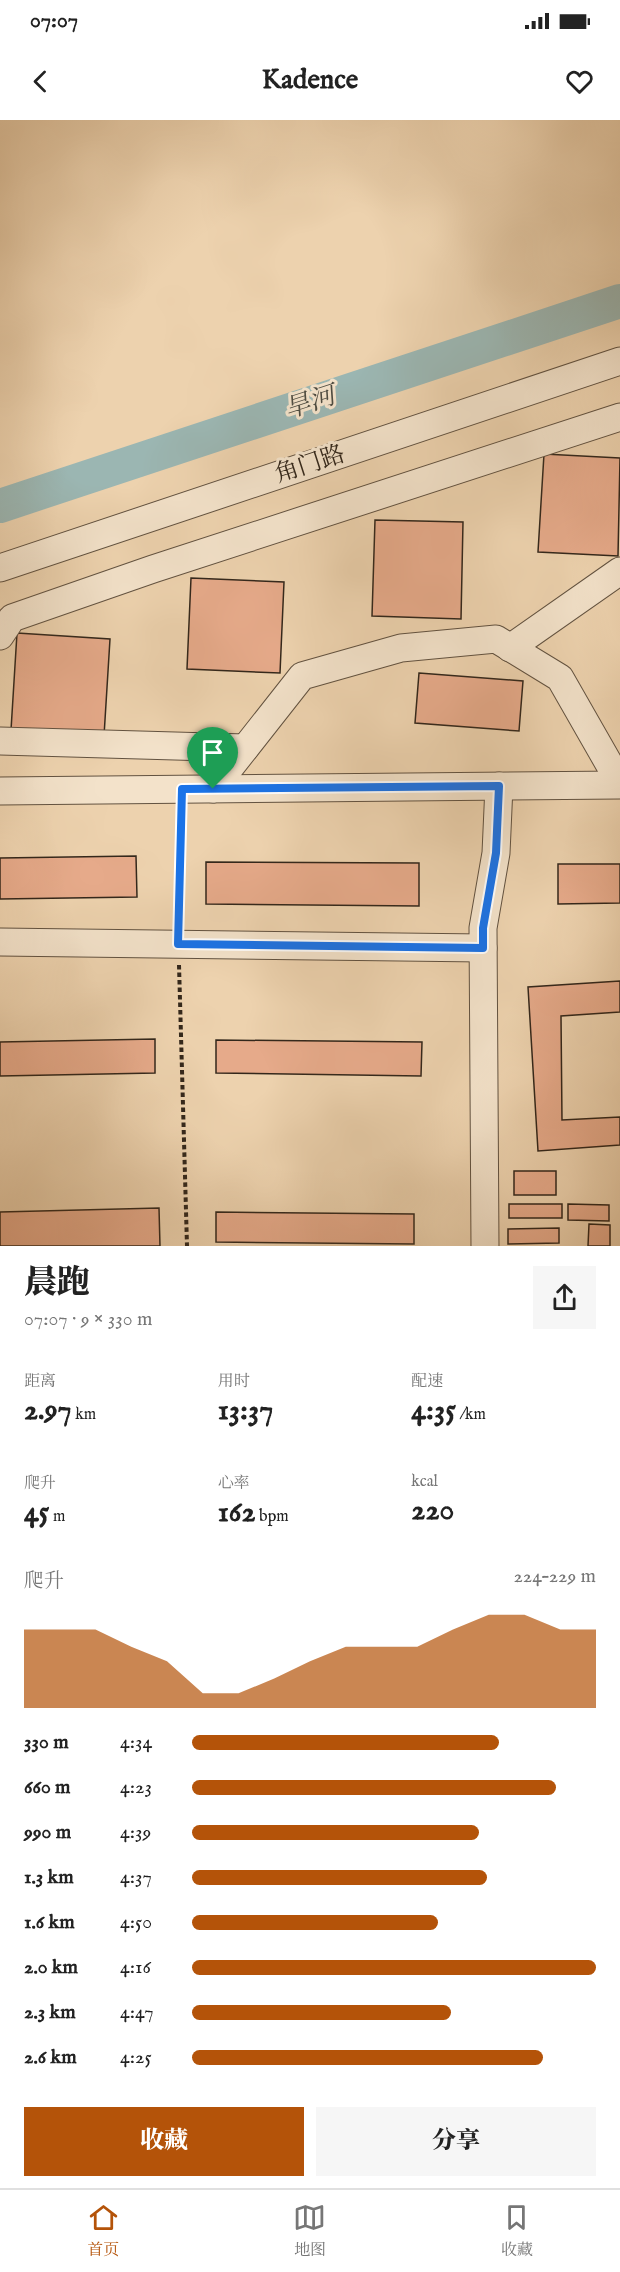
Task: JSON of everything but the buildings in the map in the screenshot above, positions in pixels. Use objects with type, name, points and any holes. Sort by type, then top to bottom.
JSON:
[{"type":"street","name":"角门路","points":[[0,568],[620,361]]},
{"type":"street","points":[[0,636],[12,618],[153,569],[620,417]]},
{"type":"street","points":[[510,648],[620,571]]},
{"type":"street","points":[[0,792],[620,784],[560,678],[496,639],[401,648],[302,676],[213,789]]},
{"type":"street","points":[[0,741],[245,748]]},
{"type":"street","points":[[485,1246],[483,928],[496,853],[499,786]]},
{"type":"street","points":[[0,942],[483,948]]},
{"type":"path","points":[[182,789],[178,944],[187,1246]]},
{"type":"waterway","name":"旱河","points":[[0,506],[620,301]]},
{"type":"route","points":[[499,786],[496,853],[483,928],[483,948],[178,944],[182,789],[213,789],[499,786]]}]
